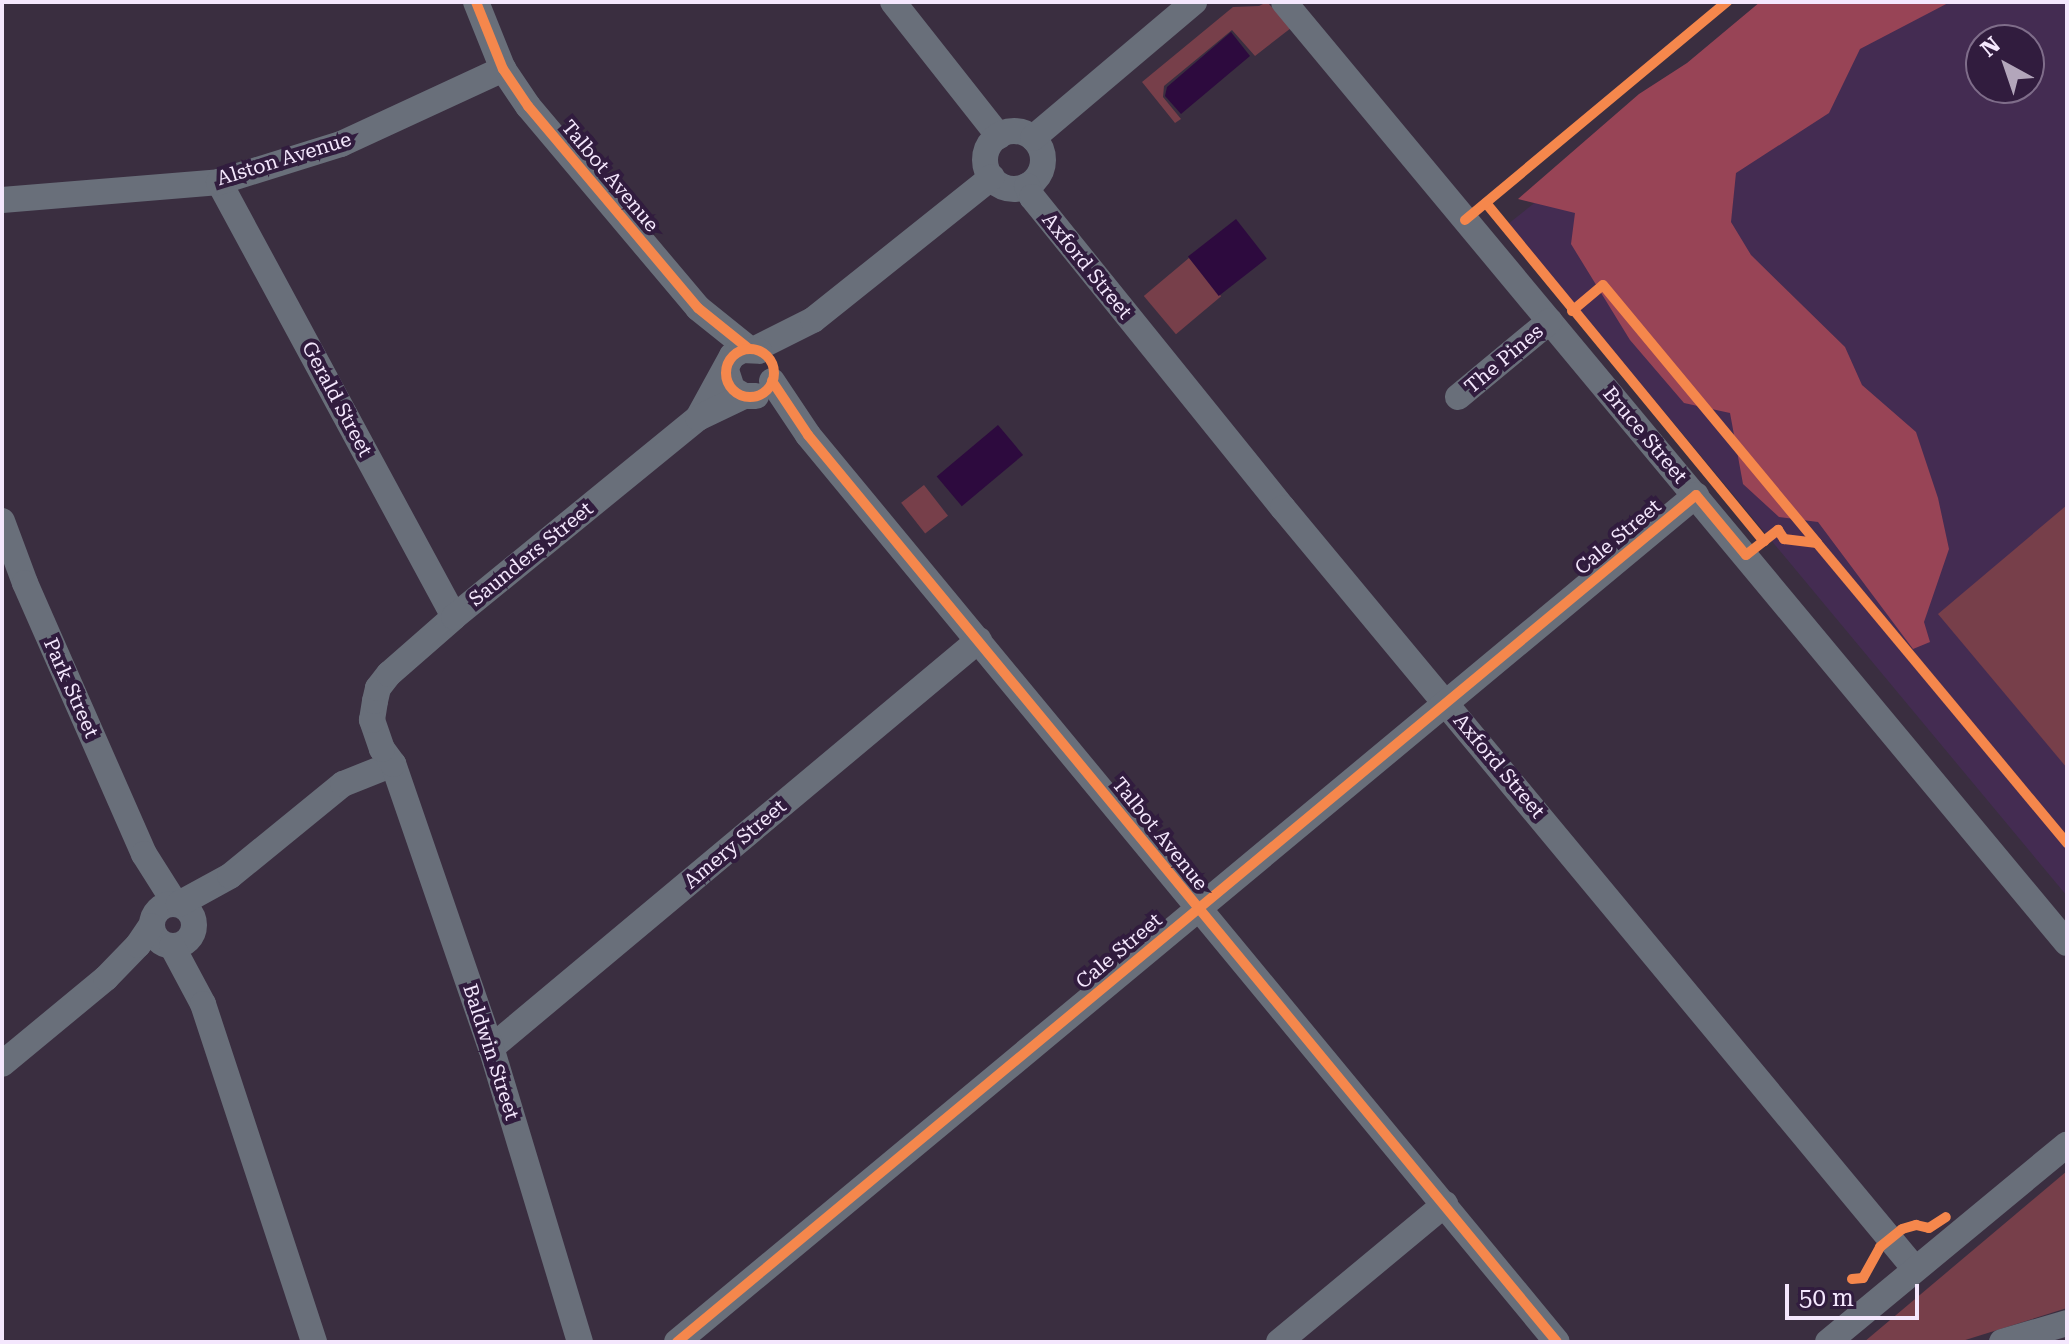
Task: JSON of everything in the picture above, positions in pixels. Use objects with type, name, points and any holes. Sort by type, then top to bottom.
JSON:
[{"type":"street","name":"Talbot Avenue","points":[[476,2],[503,69],[528,106],[739,357]]},
{"type":"street","points":[[893,2],[999,136]]},
{"type":"street","points":[[1033,138],[1194,2]]},
{"type":"street","name":"Bruce Street","points":[[1284,2],[2067,943]]},
{"type":"street","name":"Alston Avenue","points":[[2,200],[219,182],[341,144],[503,69]]},
{"type":"street","points":[[1012,131],[1033,138],[1043,162],[1035,180],[1027,186],[1003,187],[992,177],[985,157],[988,147],[999,136],[1012,131]]},
{"type":"street","name":"Saunders Street","points":[[698,418],[739,357],[813,320],[992,177]]},
{"type":"street","name":"Gerald Street","points":[[219,182],[454,617]]},
{"type":"street","name":"Axford Street","points":[[1027,186],[1032,197],[1283,508],[1915,1269]]},
{"type":"street","name":"Saunders Street","points":[[393,764],[382,749],[372,720],[378,688],[389,674],[454,617],[698,418],[760,386],[813,320]]},
{"type":"street","name":"The Pines","points":[[1458,397],[1550,321]]},
{"type":"street","points":[[739,357],[769,359],[760,386],[728,383],[739,357]]},
{"type":"street","name":"Talbot Avenue","points":[[760,386],[808,435],[979,640],[1557,1342]]},
{"type":"street","name":"Cale Street","points":[[677,1342],[1696,495]]},
{"type":"street","name":"Park Street","points":[[2,521],[13,588],[144,854],[173,924],[203,1004],[314,1342]]},
{"type":"street","name":"Amery Street","points":[[491,1048],[979,640]]},
{"type":"street","points":[[2,1064],[343,784],[393,764]]},
{"type":"street","name":"Baldwin Street","points":[[393,764],[491,1048],[580,1342]]},
{"type":"street","points":[[1828,1342],[2067,1144]]},
{"type":"street","points":[[1279,1342],[1445,1204]]},
{"type":"street","points":[[2002,1342],[2067,1323]]},
{"type":"shaded area","points":[[1267,2],[1291,28],[1255,56],[1232,30],[1164,86],[1163,97],[1181,119],[1175,123],[1142,82],[1233,7],[1259,6]]},
{"type":"shaded area","points":[[1760,2],[1950,2],[1860,49],[1829,113],[1736,173],[1731,222],[1751,255],[1845,347],[1862,385],[1916,432],[1938,498],[1949,549],[1924,622],[1930,642],[1913,649],[1818,522],[1779,517],[1743,484],[1730,413],[1684,403],[1630,340],[1571,244],[1575,213],[1518,199],[1639,94],[1687,63]]},
{"type":"shaded area","points":[[1786,2],[2067,2],[2067,896],[1508,224]]},
{"type":"shaded area","points":[[1231,32],[1250,56],[1181,114],[1165,96],[1167,87]]},
{"type":"shaded area","points":[[1236,219],[1267,258],[1219,296],[1188,257]]},
{"type":"shaded area","points":[[1189,258],[1221,296],[1176,334],[1144,296]]},
{"type":"shaded area","points":[[998,425],[1023,455],[962,506],[937,476]]},
{"type":"shaded area","points":[[924,485],[948,516],[925,534],[901,503]]},
{"type":"shaded area","points":[[2067,505],[2067,768],[1938,614]]},
{"type":"shaded area","points":[[2067,1171],[2067,1308],[1959,1342],[1864,1342]]},
{"type":"cycle path","points":[[476,2],[503,69],[528,106],[698,308],[749,349]]},
{"type":"cycle path","points":[[1465,220],[1727,2]]},
{"type":"cycle path","points":[[1486,203],[1764,541]]},
{"type":"cycle path","points":[[1572,311],[1603,285],[1817,543]]},
{"type":"cycle path","points":[[750,349],[767,356],[774,373],[767,390],[750,397],[733,390],[726,373],[733,356],[750,349]]},
{"type":"cycle path","points":[[772,381],[808,435],[1557,1342]]},
{"type":"cycle path","points":[[677,1342],[1696,495],[1746,555],[1778,530],[1784,539],[1817,543],[2067,843]]},
{"type":"cycle path","points":[[1852,1279],[1863,1278],[1880,1247],[1902,1229],[1916,1225],[1929,1228],[1946,1217]]}]
